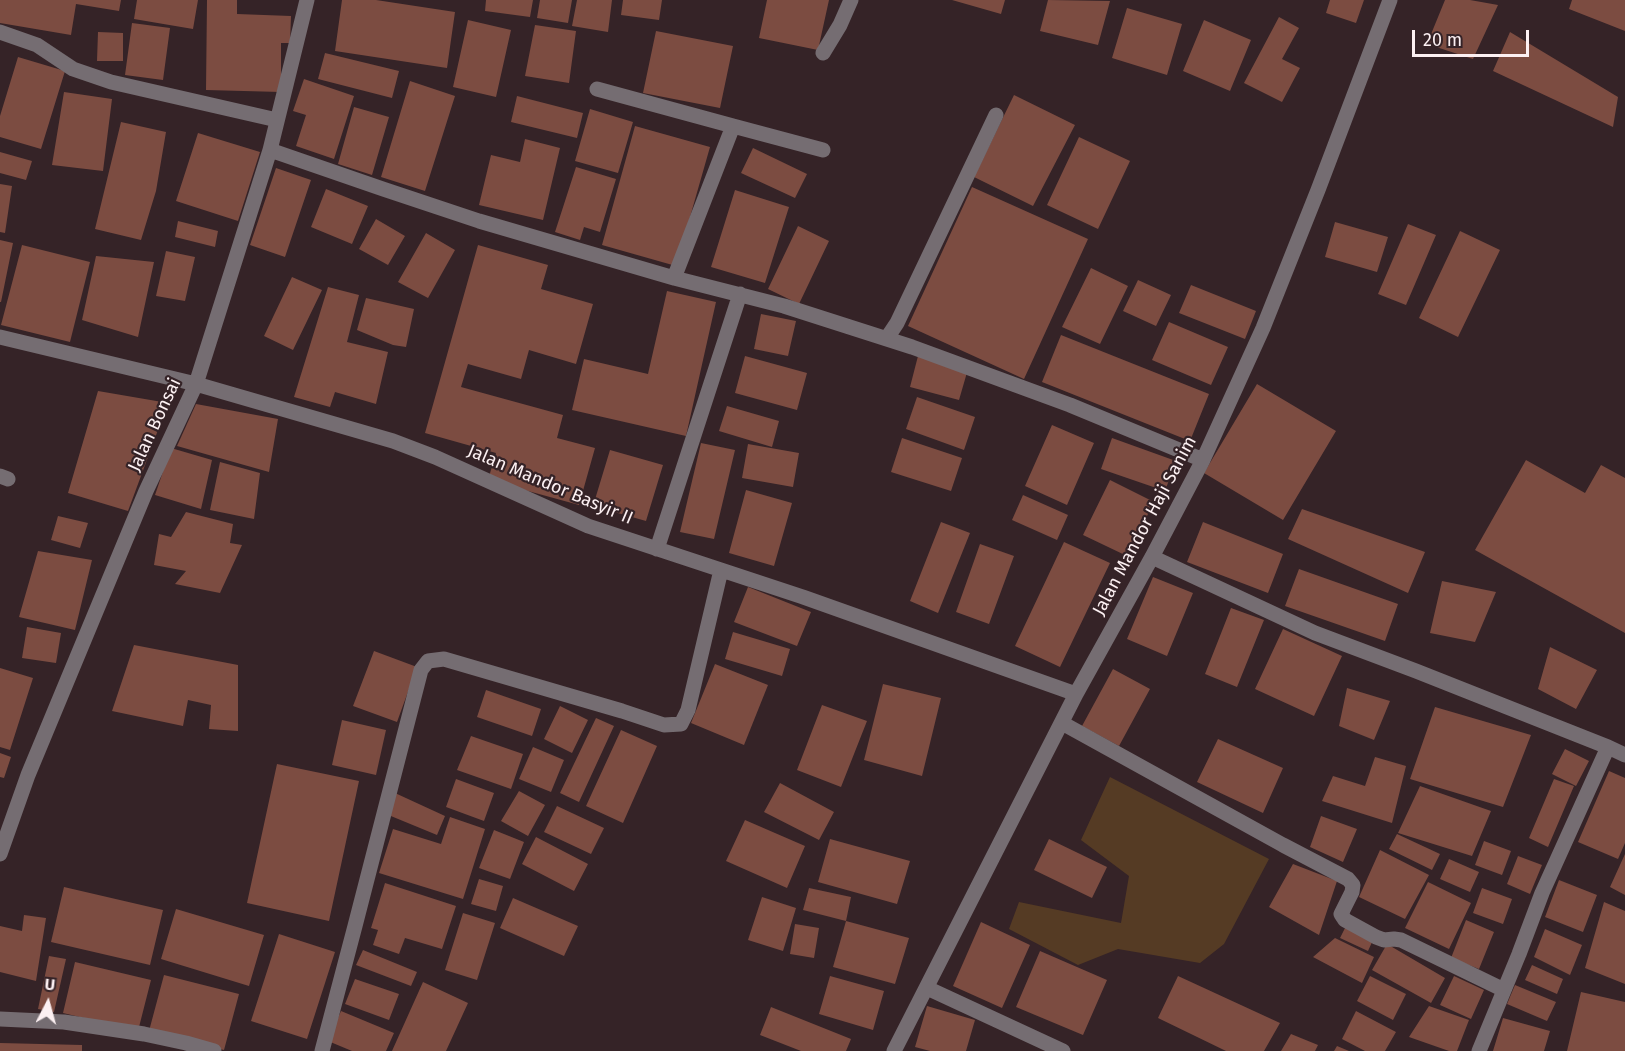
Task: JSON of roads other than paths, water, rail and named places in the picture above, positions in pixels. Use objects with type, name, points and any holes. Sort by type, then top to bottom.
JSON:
[{"type":"street","name":"Jalan Bonsai","points":[[0,854],[28,775],[146,491],[196,384],[270,150],[307,0]]},
{"type":"street","points":[[823,53],[840,25],[851,0]]},
{"type":"street","name":"Jalan Mandor Haji Sanim","points":[[894,1051],[1076,694],[1203,460],[1263,328],[1390,0]]},
{"type":"street","points":[[0,32],[38,45],[73,69],[111,82],[277,120]]},
{"type":"street","points":[[597,89],[824,150]]},
{"type":"street","points":[[887,338],[897,323],[996,115]]},
{"type":"street","points":[[675,278],[733,126]]},
{"type":"street","points":[[270,150],[479,221],[887,338],[1070,405],[1203,460]]},
{"type":"street","points":[[657,549],[740,294]]},
{"type":"street","name":"Jalan Mandor Basyir II","points":[[0,337],[196,384],[393,441],[435,457],[588,526],[803,597],[1076,694]]},
{"type":"street","points":[[1152,557],[1316,633],[1625,755]]},
{"type":"street","points":[[322,1051],[421,670],[428,661],[444,659],[664,725],[681,724],[688,710],[721,570]]},
{"type":"street","points":[[1062,723],[1348,879],[1353,885],[1341,914],[1345,920],[1376,938],[1401,940],[1504,990]]},
{"type":"street","points":[[1479,1051],[1542,893],[1608,747]]},
{"type":"street","points":[[927,988],[1063,1051]]},
{"type":"street","points":[[0,1019],[64,1022],[144,1034],[214,1051]]}]
